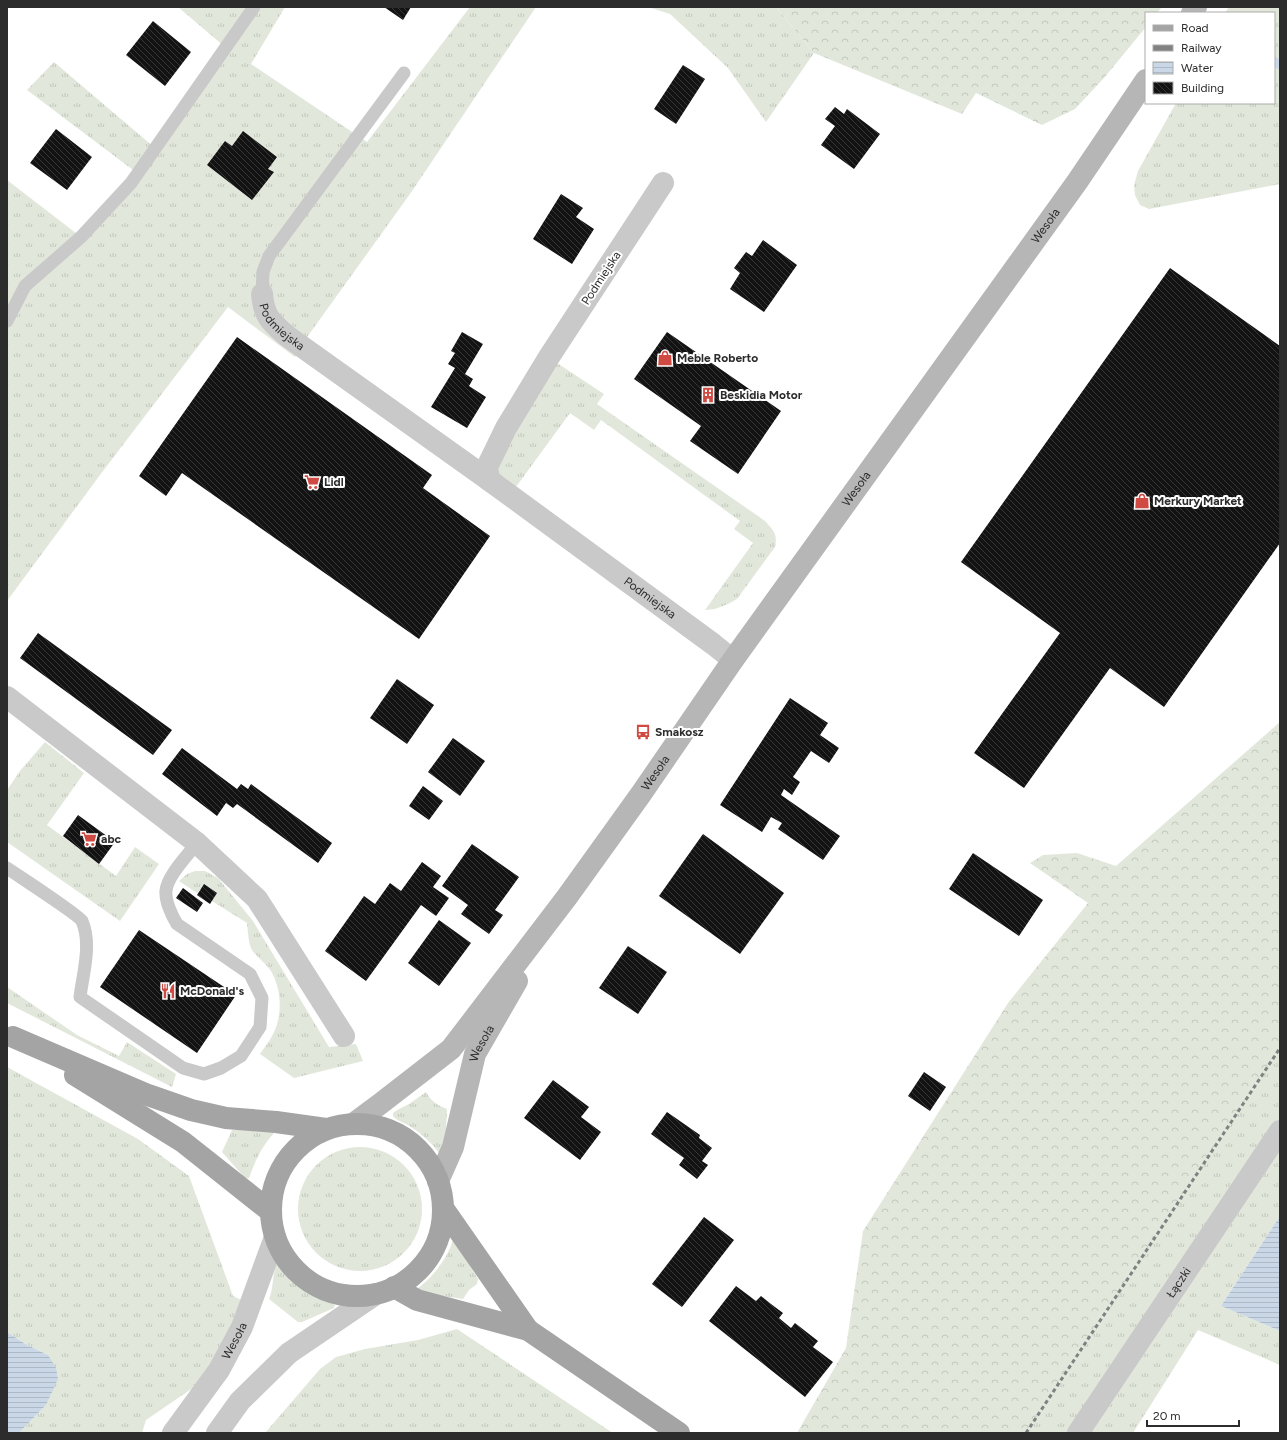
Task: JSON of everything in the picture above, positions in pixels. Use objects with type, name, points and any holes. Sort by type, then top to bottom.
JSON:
[{"type":"main road","name":"Wesoła","points":[[353,1124],[451,1049],[567,897],[733,660],[1077,182],[1145,81]]},
{"type":"main road","name":"Wesoła","points":[[438,1181],[453,1147],[475,1054],[567,897]]},
{"type":"main road","points":[[10,1036],[148,1095],[191,1110],[226,1118],[276,1122],[326,1129],[353,1124],[380,1127],[405,1138],[425,1157],[438,1181],[443,1208],[441,1228],[435,1246],[425,1263],[411,1277],[385,1291],[351,1296],[326,1290],[304,1278],[286,1260],[275,1237],[270,1211],[274,1185],[285,1161],[303,1142],[326,1129]]},
{"type":"main road","points":[[10,1036],[183,1142],[270,1211]]},
{"type":"main road","points":[[443,1208],[528,1330]]},
{"type":"main road","points":[[385,1291],[528,1330],[679,1433]]},
{"type":"street","name":"Podmiejska","points":[[489,480],[486,467],[506,428],[549,357],[664,183]]},
{"type":"street","name":"Podmiejska","points":[[262,294],[265,312],[278,328],[287,336],[489,480],[733,660]]},
{"type":"street","points":[[7,697],[197,843],[257,899],[344,1036]]},
{"type":"street","name":"Łączki","points":[[1078,1433],[1280,1132]]},
{"type":"street","name":"Wesoła","points":[[172,1433],[219,1370],[242,1327],[275,1237]]},
{"type":"street","points":[[217,1433],[240,1401],[289,1353],[385,1291]]},
{"type":"lane","points":[[7,321],[25,286],[81,237],[131,183],[254,7]]},
{"type":"lane","name":"Podmiejska","points":[[262,294],[263,272],[269,256],[404,73]]},
{"type":"lane","points":[[7,868],[81,919],[86,934],[86,951],[80,997],[183,1068],[204,1074],[221,1068],[241,1056],[260,1027],[262,998],[250,974],[177,924],[171,915],[166,891],[169,880],[197,843]]},
{"type":"green space","points":[[178,7],[285,7],[251,64],[367,142],[470,7],[536,7],[410,194],[305,340],[295,357],[228,307],[100,475],[7,601],[7,180],[81,237],[137,173],[27,90],[54,62],[155,148],[225,47]]},
{"type":"green space","points":[[648,7],[776,7],[814,53],[766,122],[728,68],[670,14]]},
{"type":"green space","points":[[776,7],[1162,7],[1158,12],[1145,12],[1145,28],[1104,78],[1075,109],[1042,125],[976,93],[962,114],[814,53]]},
{"type":"green space","points":[[1229,7],[1280,7],[1280,184],[1149,209],[1140,205],[1135,195],[1134,185],[1138,171],[1175,104],[1275,104],[1275,12],[1226,12]]},
{"type":"green space","points":[[557,363],[604,394],[597,404],[765,521],[772,530],[776,539],[775,547],[737,599],[715,609],[705,610],[753,543],[734,529],[740,521],[601,420],[594,430],[570,413],[513,491],[498,479],[496,456]]},
{"type":"green space","points":[[1280,722],[1280,1048],[1026,1433],[797,1433],[846,1348],[863,1231],[1008,1003],[1088,903],[1030,863],[1043,855],[1077,853],[1116,866]]},
{"type":"green space","points":[[45,742],[84,773],[47,825],[116,876],[135,847],[159,864],[120,921],[7,842],[7,790],[20,771]]},
{"type":"green space","points":[[195,871],[205,871],[218,878],[253,921],[329,1047],[356,1044],[363,1061],[294,1078],[260,1054],[276,1029],[278,1020],[280,1004],[275,978],[269,968],[251,948],[247,923],[212,901],[217,893],[204,885],[197,893],[179,881],[187,874]]},
{"type":"green space","points":[[7,987],[77,1035],[119,1056],[127,1042],[176,1074],[172,1087],[7,1003]]},
{"type":"green space","points":[[1280,1048],[1280,1216],[1221,1306],[1280,1331],[1280,1365],[1198,1330],[1133,1433],[1026,1433]]},
{"type":"green space","points":[[7,1067],[138,1139],[189,1176],[233,1296],[250,1304],[219,1370],[146,1420],[142,1433],[19,1433],[46,1405],[48,1355],[27,1345],[7,1332]]},
{"type":"green space","points":[[426,1092],[430,1098],[440,1106],[447,1109],[446,1130],[448,1149],[439,1153],[423,1136],[393,1116],[393,1113],[397,1110],[409,1104]]},
{"type":"green space","points":[[232,1130],[274,1130],[274,1133],[259,1154],[249,1178],[245,1178],[222,1152]]},
{"type":"green space","points":[[360,1147],[384,1152],[404,1165],[417,1185],[422,1209],[417,1233],[404,1253],[384,1266],[360,1271],[336,1266],[316,1253],[303,1233],[298,1209],[303,1185],[316,1165],[336,1152]]},
{"type":"green space","points":[[454,1236],[466,1253],[470,1266],[478,1279],[477,1284],[469,1290],[463,1299],[436,1295],[417,1289],[435,1272],[445,1259]]},
{"type":"green space","points":[[281,1264],[288,1274],[302,1287],[312,1294],[335,1305],[334,1308],[302,1322],[298,1322],[269,1299],[276,1265]]},
{"type":"green space","points":[[457,1329],[613,1433],[265,1433],[320,1369],[336,1357],[365,1349],[418,1340]]},
{"type":"water","points":[[1280,1216],[1280,1331],[1221,1306]]},
{"type":"water","points":[[7,1332],[27,1345],[48,1355],[56,1368],[58,1379],[46,1405],[19,1433],[7,1433]]},
{"type":"building","points":[[384,7],[411,7],[403,20]]},
{"type":"building","points":[[153,21],[191,52],[165,86],[126,55]]},
{"type":"building","points":[[683,65],[705,79],[676,124],[654,109]]},
{"type":"building","points":[[835,107],[844,114],[847,109],[880,134],[854,169],[821,145],[835,126],[825,119]]},
{"type":"building","points":[[56,129],[92,157],[67,190],[30,163]]},
{"type":"building","points":[[243,131],[277,157],[268,169],[274,172],[252,200],[207,165],[225,141],[232,146]]},
{"type":"building","points":[[561,194],[583,208],[576,217],[594,229],[572,264],[533,239]]},
{"type":"building","points":[[763,240],[797,265],[764,312],[730,289],[740,273],[734,268],[746,252],[752,256]]},
{"type":"building","name":"Merkury Market","points":[[1170,268],[1280,346],[1280,543],[1164,707],[1110,668],[1024,788],[974,753],[1060,633],[961,562]]},
{"type":"building","points":[[462,332],[483,344],[465,374],[473,379],[469,386],[486,397],[467,428],[431,407],[455,368],[448,364],[455,353],[451,351]]},
{"type":"building","name":"Beskidia Motor","points":[[667,332],[781,411],[738,474],[690,441],[701,426],[634,379]]},
{"type":"building","name":"Lidl","points":[[237,337],[432,475],[423,488],[490,536],[419,639],[182,473],[166,496],[139,476]]},
{"type":"building","points":[[38,633],[172,730],[153,755],[20,658]]},
{"type":"building","points":[[397,679],[434,705],[407,744],[370,718]]},
{"type":"building","points":[[790,698],[828,723],[820,735],[839,748],[829,763],[811,751],[793,777],[800,782],[792,795],[784,789],[781,795],[840,836],[823,860],[778,829],[782,823],[771,817],[762,832],[720,805]]},
{"type":"building","points":[[453,738],[485,761],[460,796],[428,772]]},
{"type":"building","points":[[182,748],[237,789],[241,784],[248,789],[251,784],[332,843],[318,863],[237,804],[233,808],[226,803],[217,816],[162,774]]},
{"type":"building","points":[[423,786],[443,801],[429,820],[409,806]]},
{"type":"building","name":"abc","points":[[78,815],[115,842],[99,864],[63,836]]},
{"type":"building","points":[[703,834],[784,893],[740,954],[659,896]]},
{"type":"building","points":[[472,844],[519,877],[495,910],[503,915],[489,934],[461,914],[468,905],[442,886]]},
{"type":"building","points":[[973,853],[1043,900],[1019,936],[949,889]]},
{"type":"building","points":[[422,862],[441,876],[433,887],[449,898],[436,916],[421,905],[366,981],[325,951],[364,896],[375,904],[390,883],[401,891]]},
{"type":"building","points":[[204,884],[217,893],[210,904],[197,895]]},
{"type":"building","points":[[183,888],[203,903],[197,912],[176,898]]},
{"type":"building","points":[[439,920],[471,943],[439,986],[408,963]]},
{"type":"building","name":"McDonald's","points":[[139,930],[236,995],[197,1053],[100,987]]},
{"type":"building","points":[[628,946],[667,972],[638,1014],[599,988]]},
{"type":"building","points":[[924,1072],[946,1087],[930,1111],[908,1096]]},
{"type":"building","points":[[553,1080],[589,1107],[581,1117],[601,1132],[580,1160],[524,1118]]},
{"type":"building","points":[[667,1112],[700,1135],[699,1138],[712,1148],[702,1161],[708,1165],[697,1179],[679,1165],[684,1158],[651,1134]]},
{"type":"building","points":[[704,1217],[734,1240],[682,1307],[652,1284]]},
{"type":"building","points":[[736,1286],[756,1301],[761,1296],[783,1313],[779,1318],[791,1328],[795,1323],[818,1341],[813,1347],[833,1362],[805,1397],[709,1321]]},
{"type":"waterway","points":[[1275,62],[1280,65]]},
{"type":"railway","points":[[1026,1433],[1280,1048]]},
{"type":"place","name":"Meble Roberto","points":[[665,358]]},
{"type":"place","name":"Beskidia Motor","points":[[708,395]]},
{"type":"place","name":"Lidl","points":[[312,482]]},
{"type":"place","name":"Merkury Market","points":[[1142,501]]},
{"type":"place","name":"Smakosz","points":[[643,732]]},
{"type":"place","name":"abc","points":[[89,839]]},
{"type":"place","name":"McDonald's","points":[[168,991]]}]
